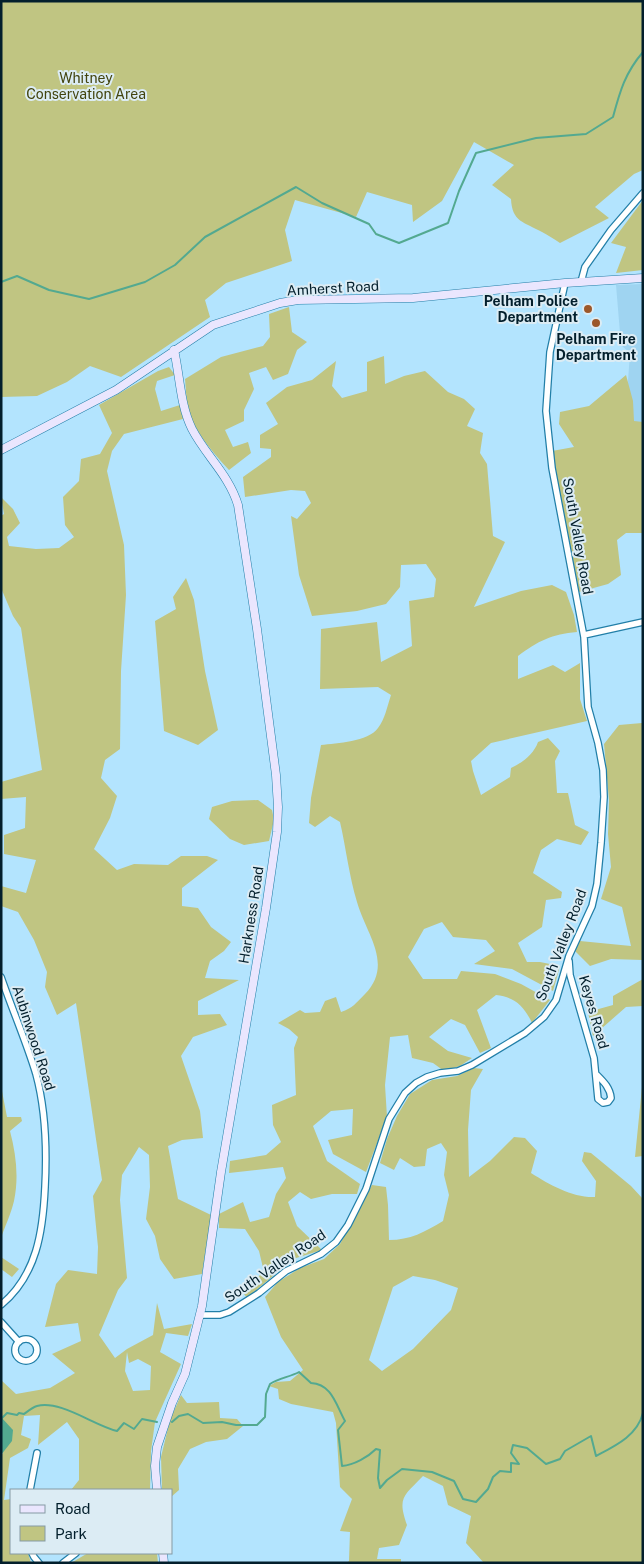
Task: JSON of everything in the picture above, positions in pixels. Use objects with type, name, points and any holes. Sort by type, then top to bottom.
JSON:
[{"type":"main road","name":"Amherst Road","points":[[1,450],[116,390],[213,325],[280,303],[298,300],[413,298],[565,283],[643,278]]},
{"type":"main road","name":"Harkness Road","points":[[157,1489],[156,1447],[185,1374],[200,1315],[231,1112],[269,889],[276,843],[278,804],[267,704],[238,504],[229,482],[191,426],[184,405],[174,350]]},
{"type":"street","points":[[581,282],[585,266],[611,230],[643,193]]},
{"type":"street","name":"South Valley Road","points":[[200,1315],[220,1315],[229,1312],[259,1293],[286,1271],[321,1254],[332,1246],[348,1225],[366,1189],[389,1120],[405,1093],[416,1083],[427,1077],[458,1071],[472,1065],[536,1025],[550,1010],[556,1000],[569,956],[590,911],[600,852],[604,797],[601,757],[588,711],[584,635],[552,468],[546,411],[550,352],[565,283]]},
{"type":"street","points":[[584,635],[643,622]]},
{"type":"street","name":"Keyes Road","points":[[569,956],[570,975],[592,1049],[597,1075]]},
{"type":"street","name":"Aubinwood Road","points":[[1,977],[36,1075],[44,1112],[46,1152],[44,1211],[37,1249],[24,1279],[12,1295],[1,1305]]},
{"type":"street","points":[[1,1322],[19,1342]]},
{"type":"street","points":[[30,1489],[37,1454]]},
{"type":"street","points":[[63,1563],[75,1554]]},
{"type":"shaded area","points":[[643,284],[643,454],[611,410],[628,381],[630,353],[621,345],[616,285]]},
{"type":"shaded area","points":[[1,1417],[13,1430],[12,1441],[1,1455]]},
{"type":"green space","name":"Whitney Conservation Area","points":[[1,1],[643,1],[643,170],[634,174],[595,207],[609,218],[560,243],[517,217],[512,207],[511,199],[492,185],[514,165],[474,142],[442,201],[413,222],[412,205],[367,192],[356,217],[295,200],[285,230],[292,261],[226,283],[205,300],[210,317],[121,377],[90,366],[67,382],[37,396],[1,397]]},
{"type":"green space","points":[[643,200],[643,270],[616,273],[626,247],[611,243]]},
{"type":"green space","points":[[289,307],[292,332],[307,342],[297,350],[288,374],[273,380],[266,367],[249,373],[254,389],[244,410],[244,421],[225,430],[233,447],[248,442],[251,453],[229,470],[195,427],[188,407],[185,379],[221,357],[263,346],[270,337],[269,314]]},
{"type":"green space","points":[[384,356],[385,384],[404,376],[425,371],[448,392],[464,399],[475,409],[467,426],[483,433],[480,453],[487,464],[493,536],[505,542],[474,607],[521,591],[552,585],[566,592],[574,615],[577,632],[560,634],[546,639],[518,656],[518,679],[553,665],[565,672],[580,663],[580,699],[587,721],[491,743],[471,761],[481,795],[510,777],[511,768],[527,758],[538,742],[548,738],[560,751],[555,761],[557,793],[568,793],[575,825],[589,832],[581,845],[557,839],[541,850],[533,873],[562,892],[561,898],[546,900],[542,927],[518,943],[527,962],[540,962],[560,966],[553,991],[512,969],[474,964],[495,951],[486,940],[453,937],[442,922],[424,929],[408,957],[423,979],[457,979],[461,971],[495,974],[521,984],[550,1000],[532,1023],[518,1003],[509,998],[496,995],[477,1010],[491,1048],[480,1053],[465,1025],[451,1019],[429,1037],[448,1051],[472,1058],[460,1066],[444,1071],[433,1063],[412,1058],[408,1035],[390,1037],[385,1085],[387,1117],[366,1172],[333,1154],[328,1140],[352,1135],[353,1109],[331,1111],[313,1126],[327,1161],[360,1184],[357,1194],[332,1194],[311,1199],[300,1192],[288,1202],[297,1226],[322,1250],[293,1259],[247,1298],[241,1290],[264,1272],[259,1251],[245,1229],[219,1228],[219,1214],[243,1202],[250,1222],[269,1217],[276,1194],[286,1178],[283,1167],[229,1173],[230,1161],[266,1155],[281,1142],[273,1125],[272,1105],[296,1095],[294,1048],[298,1037],[278,1023],[300,1010],[305,1013],[320,1012],[325,1001],[336,997],[341,1012],[349,1009],[365,994],[373,983],[377,971],[378,960],[354,892],[340,822],[330,816],[315,827],[309,823],[311,798],[321,745],[352,741],[373,733],[386,713],[391,695],[378,687],[320,689],[321,629],[377,622],[381,662],[412,646],[409,601],[434,597],[436,579],[426,564],[401,565],[400,587],[386,604],[357,611],[312,616],[299,575],[291,516],[297,519],[311,503],[305,491],[291,490],[245,497],[243,477],[271,457],[271,449],[260,448],[260,435],[278,424],[266,403],[287,387],[312,380],[336,361],[332,386],[342,398],[367,391],[367,362]]},
{"type":"green space","points":[[169,367],[175,375],[157,381],[155,389],[161,411],[180,405],[183,419],[124,434],[112,451],[107,471],[124,545],[126,595],[121,671],[120,749],[105,760],[101,778],[117,796],[110,818],[94,849],[117,870],[134,864],[168,865],[181,856],[207,856],[218,860],[182,888],[182,906],[198,908],[211,927],[231,942],[224,951],[210,961],[205,978],[239,980],[198,1001],[198,1015],[220,1014],[227,1025],[193,1037],[181,1056],[200,1111],[203,1138],[182,1140],[168,1146],[178,1199],[211,1215],[202,1274],[174,1279],[160,1259],[155,1236],[146,1219],[150,1187],[149,1155],[139,1147],[122,1175],[120,1200],[127,1278],[118,1290],[99,1335],[115,1358],[153,1335],[157,1303],[164,1329],[192,1324],[188,1336],[166,1333],[160,1352],[181,1364],[155,1422],[151,1451],[150,1489],[72,1489],[79,1480],[79,1439],[67,1422],[38,1445],[40,1415],[24,1416],[21,1435],[31,1439],[28,1448],[10,1458],[4,1500],[10,1499],[10,1554],[28,1554],[31,1563],[1,1563],[1,1455],[3,1453],[1,1380],[16,1394],[50,1388],[75,1373],[52,1354],[81,1341],[78,1323],[45,1327],[56,1284],[68,1270],[97,1274],[98,1247],[93,1196],[102,1180],[76,1003],[57,1015],[45,987],[47,972],[34,940],[18,912],[1,906],[1,886],[26,893],[36,860],[4,854],[4,835],[25,828],[26,797],[1,799],[1,782],[42,770],[21,628],[13,616],[1,588],[1,516],[4,514],[1,497],[13,509],[20,523],[7,537],[9,546],[36,549],[59,548],[74,537],[65,525],[63,497],[79,481],[81,459],[100,454],[112,433],[99,405],[158,371]],"holes":[[[127,1352],[129,1363],[138,1359],[151,1366],[150,1390],[133,1391],[125,1371]]]},
{"type":"green space","points":[[626,375],[633,401],[634,421],[643,422],[643,533],[626,533],[617,540],[621,575],[608,584],[579,592],[552,451],[574,447],[559,424],[560,412],[589,406]]},
{"type":"green space","points":[[186,578],[194,600],[205,671],[218,730],[198,745],[164,731],[155,621],[176,609],[173,597]]},
{"type":"green space","points":[[642,723],[643,960],[611,959],[590,966],[575,951],[580,941],[631,946],[622,907],[601,899],[611,867],[608,834],[609,800],[604,744],[619,725]]},
{"type":"green space","points":[[258,800],[272,810],[274,820],[269,841],[244,845],[230,839],[209,819],[212,807],[232,801]]},
{"type":"green space","points":[[643,979],[643,1006],[626,1007],[593,1036],[588,1012],[613,1005],[613,996]]},
{"type":"green space","points":[[474,1068],[483,1069],[471,1090],[468,1130],[469,1177],[490,1161],[514,1137],[525,1138],[537,1151],[531,1173],[554,1186],[570,1193],[595,1197],[596,1181],[582,1161],[584,1152],[591,1153],[631,1186],[643,1199],[643,1563],[484,1563],[466,1543],[471,1516],[448,1505],[443,1486],[423,1476],[404,1498],[403,1508],[407,1525],[399,1545],[379,1548],[377,1559],[401,1559],[401,1563],[347,1563],[349,1561],[350,1532],[340,1531],[352,1499],[340,1487],[336,1423],[333,1412],[291,1404],[279,1399],[278,1389],[269,1386],[276,1382],[290,1381],[303,1370],[281,1337],[265,1297],[278,1282],[300,1268],[324,1259],[340,1244],[372,1185],[386,1187],[389,1240],[404,1239],[417,1235],[443,1221],[449,1195],[444,1175],[447,1152],[441,1143],[427,1149],[425,1166],[414,1167],[400,1158],[394,1170],[380,1163],[387,1139],[397,1116],[410,1094],[432,1080],[457,1076]],"holes":[[[413,1276],[435,1280],[458,1288],[451,1310],[413,1349],[382,1371],[369,1360],[393,1287]]]},
{"type":"green space","points":[[1,1086],[7,1117],[21,1117],[22,1121],[10,1131],[17,1174],[16,1192],[1,1238]]},
{"type":"green space","points":[[642,1087],[643,1156],[635,1157]]},
{"type":"green space","points":[[1,1257],[19,1269],[12,1277],[1,1269]]},
{"type":"green space","points":[[181,1395],[187,1403],[219,1402],[220,1418],[237,1419],[243,1426],[227,1439],[206,1442],[190,1449],[178,1469],[179,1490],[172,1496],[172,1489],[162,1489],[161,1457],[170,1420]]},
{"type":"green space","points":[[86,1554],[157,1554],[158,1563],[71,1563]]},
{"type":"waterway","points":[[1,282],[17,276],[49,290],[89,299],[145,282],[175,265],[205,237],[296,187],[322,203],[369,224],[376,234],[399,243],[448,223],[459,191],[476,153],[536,138],[586,134],[613,117],[624,83],[632,67],[643,52]]},
{"type":"waterway","points":[[172,1422],[179,1416],[188,1414],[203,1423],[222,1422],[236,1425],[257,1425],[265,1417],[266,1394],[270,1384],[299,1372],[311,1383],[318,1384],[329,1391],[345,1421],[338,1430],[342,1466],[360,1460],[376,1449],[380,1450],[378,1478],[380,1488],[402,1469],[432,1472],[454,1481],[463,1499],[476,1502],[488,1489],[493,1477],[500,1471],[511,1472],[511,1463],[519,1464],[511,1453],[513,1445],[527,1448],[546,1464],[560,1459],[565,1451],[591,1436],[596,1456],[618,1444],[631,1434],[643,1413]]},
{"type":"waterway","points":[[2,1418],[7,1413],[24,1414],[30,1409],[46,1405],[67,1410],[117,1431],[124,1423],[134,1429],[142,1419],[157,1422]]},
{"type":"place","name":"Pelham Police Department","points":[[588,309]]},
{"type":"place","name":"Pelham Fire Department","points":[[596,323]]}]
